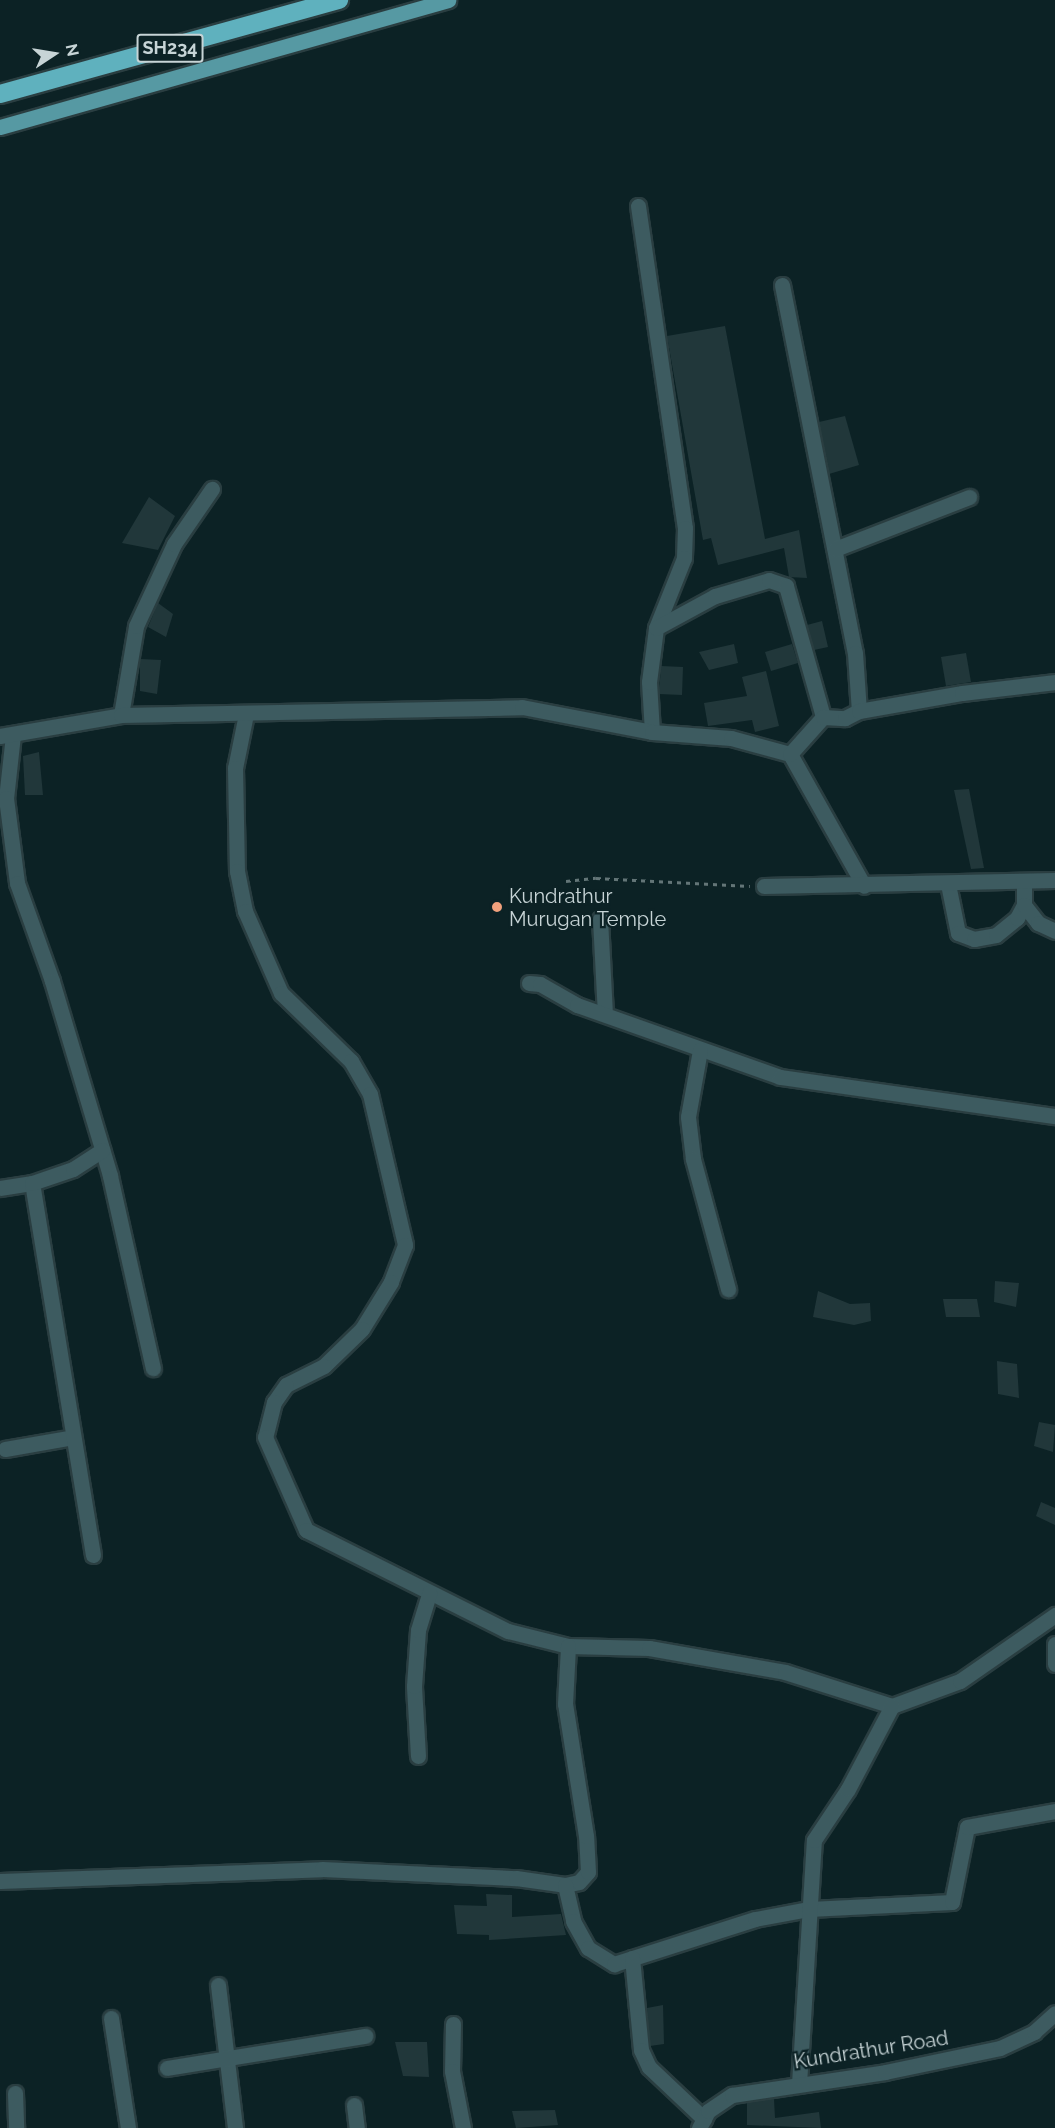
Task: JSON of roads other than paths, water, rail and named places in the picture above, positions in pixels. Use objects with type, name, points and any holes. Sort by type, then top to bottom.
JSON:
[{"type":"highway","name":"SH234","points":[[0,94],[339,0]]},
{"type":"main road","points":[[0,127],[448,0]]},
{"type":"street","points":[[638,206],[685,528],[684,558],[656,628],[649,682],[652,732]]},
{"type":"street","points":[[782,285],[855,652],[859,711]]},
{"type":"street","points":[[121,715],[136,626],[174,544],[213,489]]},
{"type":"street","points":[[835,549],[969,497]]},
{"type":"street","points":[[656,628],[741,586],[780,581],[790,599],[823,717]]},
{"type":"street","points":[[823,717],[845,718],[859,711],[1055,682]]},
{"type":"street","points":[[153,1368],[102,1150],[17,883],[6,798],[6,736],[121,715],[522,707],[652,732],[731,738],[790,754],[864,886]]},
{"type":"street","points":[[246,714],[235,768],[237,871],[244,911],[281,993],[351,1061],[370,1094],[405,1245],[391,1282],[362,1329],[324,1366],[286,1385],[274,1401],[265,1437],[306,1530],[508,1631],[568,1646],[649,1648],[785,1672],[892,1706],[960,1682],[1055,1615]]},
{"type":"street","points":[[790,754],[823,717]]},
{"type":"street","points":[[764,886],[948,884],[1055,879]]},
{"type":"street","points":[[948,884],[962,936],[996,935],[1013,922],[1024,905],[1024,881]]},
{"type":"street","points":[[1024,905],[1038,923],[1055,931]]},
{"type":"street","points":[[600,919],[605,1014]]},
{"type":"street","points":[[529,983],[700,1050],[780,1077],[1055,1116]]},
{"type":"street","points":[[700,1050],[690,1085],[688,1117],[693,1158],[728,1289]]},
{"type":"street","points":[[0,1188],[32,1183],[73,1169],[102,1150]]},
{"type":"street","points":[[32,1183],[93,1555]]},
{"type":"street","points":[[5,1449],[73,1437]]},
{"type":"street","points":[[418,1756],[414,1686],[418,1630],[429,1593]]},
{"type":"street","points":[[1055,1644],[1055,1664]]},
{"type":"street","points":[[0,1881],[322,1869],[516,1878],[565,1885],[579,1882],[588,1872],[565,1704],[568,1646]]},
{"type":"street","points":[[799,2084],[814,1840],[848,1789],[892,1706]]},
{"type":"street","points":[[565,1885],[573,1921],[588,1948],[614,1964],[755,1919],[809,1909],[952,1902],[967,1827],[1055,1810]]},
{"type":"street","points":[[632,1958],[641,2050],[649,2067],[701,2123]]},
{"type":"street","points":[[218,1985],[235,2128]]},
{"type":"street","name":"Kundrathur Road","points":[[701,2123],[732,2094],[885,2072],[1000,2048],[1034,2032],[1055,2013]]},
{"type":"street","points":[[111,2018],[128,2128]]},
{"type":"street","points":[[453,2024],[452,2071],[464,2128]]},
{"type":"street","points":[[167,2068],[365,2036]]},
{"type":"street","points":[[15,2092],[16,2128]]},
{"type":"street","points":[[354,2104],[357,2128]]},
{"type":"place","name":"Kundrathur Murugan Temple","points":[[497,907]]}]
